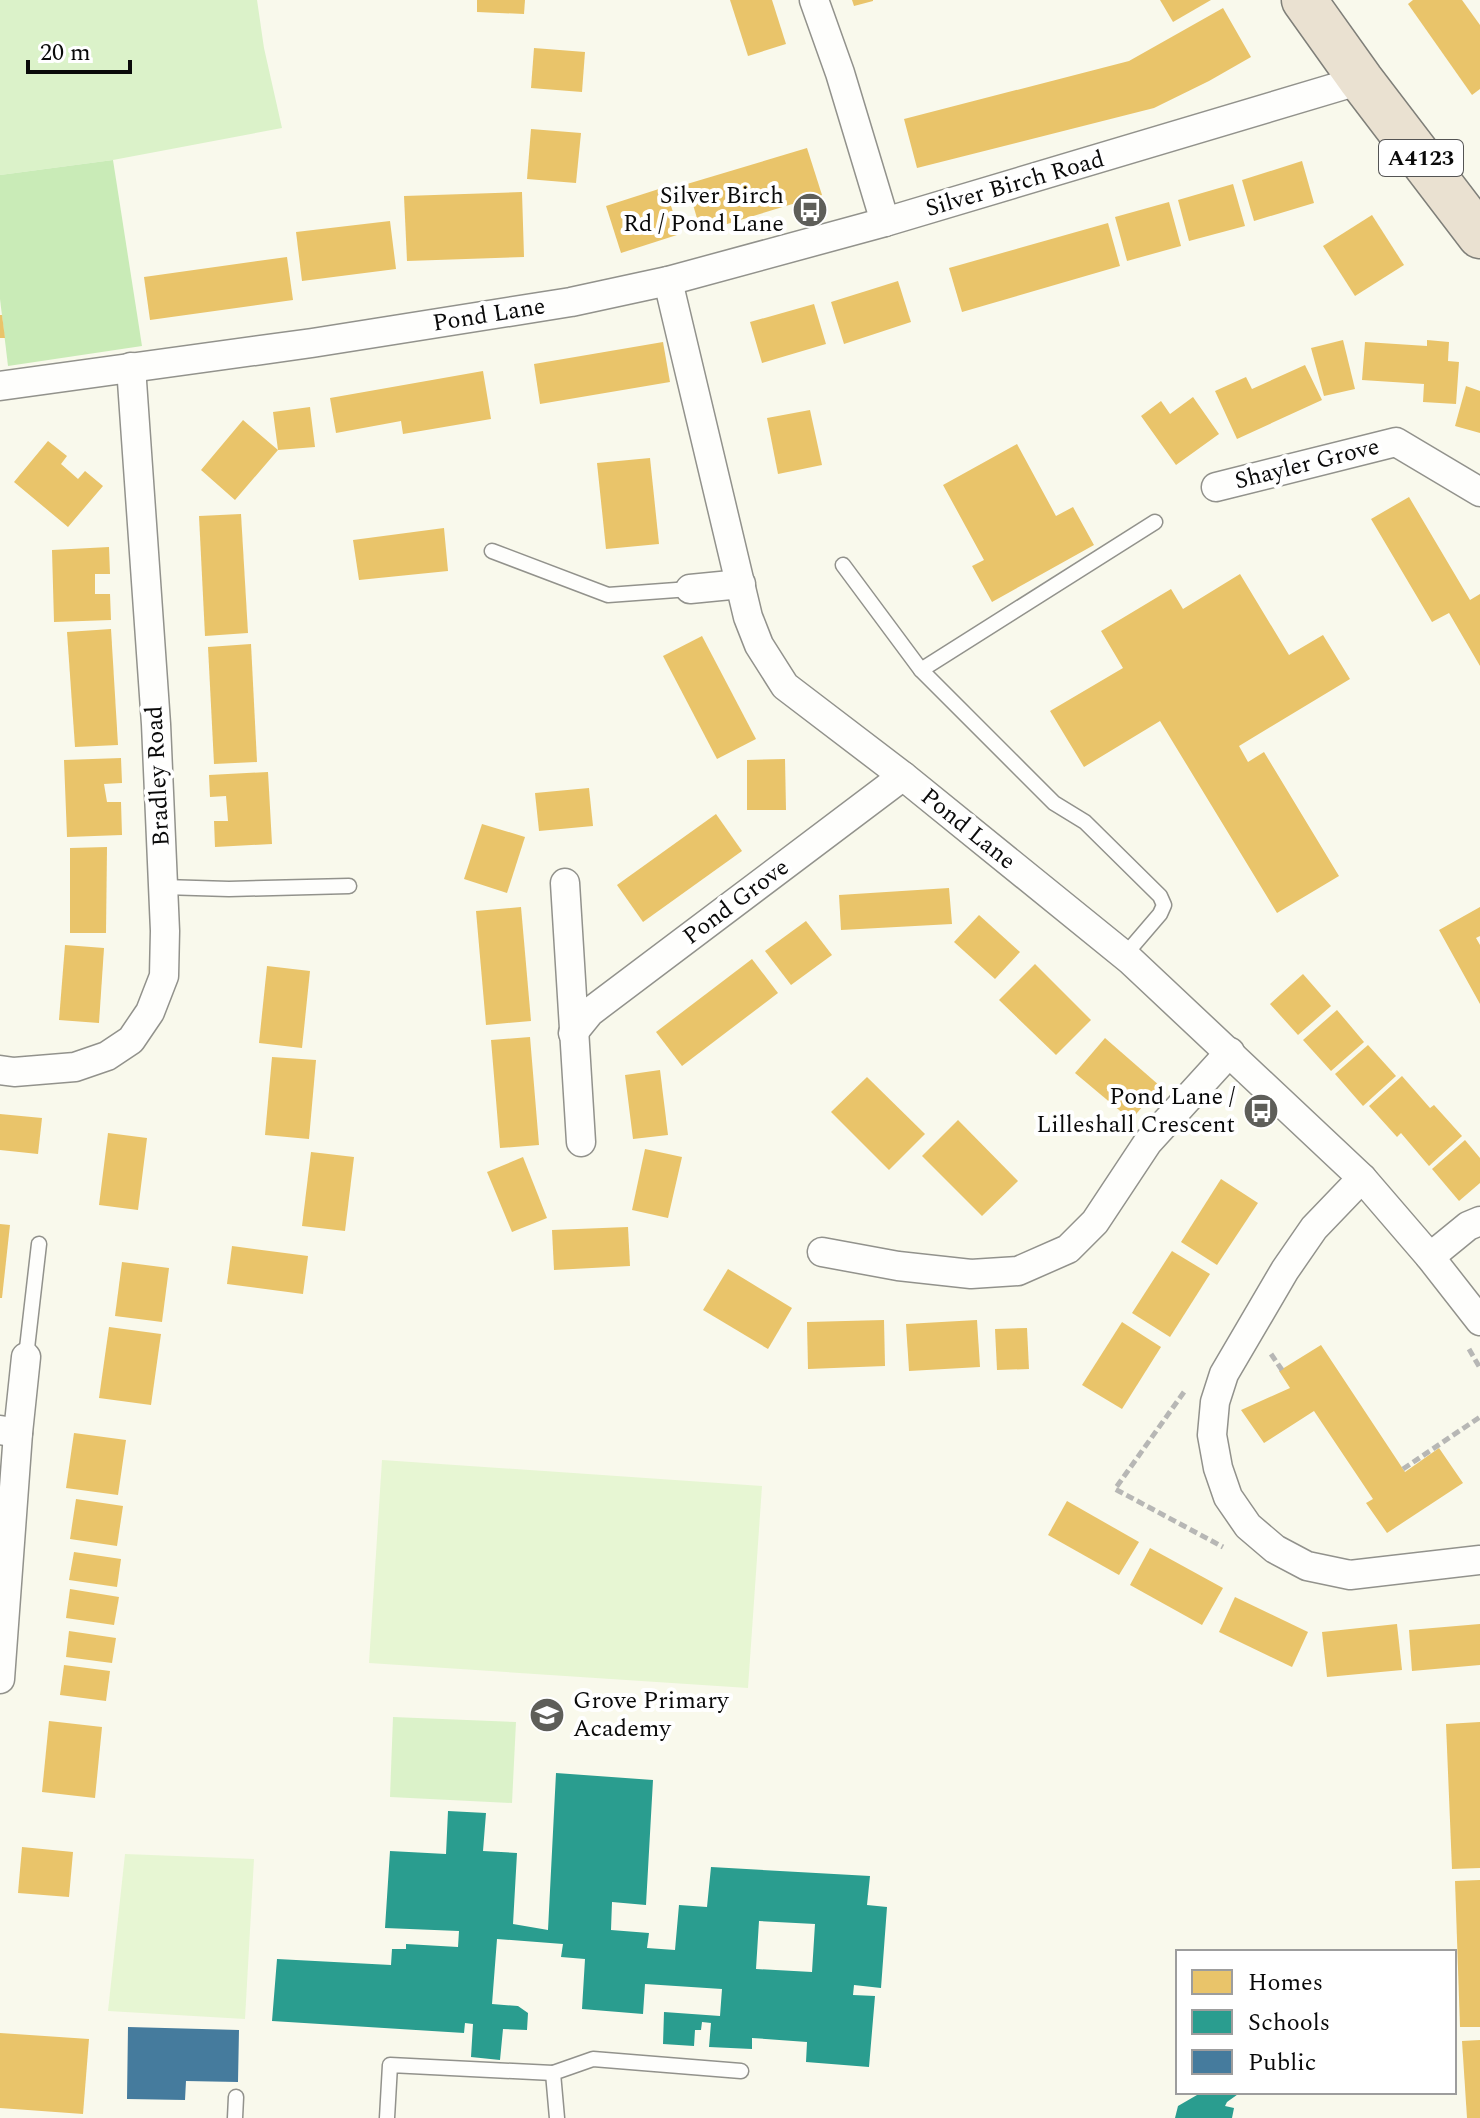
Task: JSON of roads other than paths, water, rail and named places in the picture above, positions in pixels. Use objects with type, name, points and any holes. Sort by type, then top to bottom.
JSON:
[{"type":"highway","name":"A4123","points":[[1304,0],[1480,236]]},
{"type":"street","points":[[814,0],[840,73],[885,222]]},
{"type":"street","name":"Silver Birch Road","points":[[668,281],[885,222],[1361,80]]},
{"type":"street","name":"Pond Lane","points":[[0,386],[312,343],[540,307],[668,281],[748,617],[759,645],[785,686],[903,776],[1124,956],[1230,1052],[1362,1178],[1480,1321]]},
{"type":"street","name":"Bradley Road","points":[[0,1070],[14,1072],[75,1067],[107,1056],[131,1040],[150,1012],[164,976],[165,931],[156,724],[131,367]]},
{"type":"street","name":"Shayler Grove","points":[[1216,487],[1396,442],[1480,492]]},
{"type":"street","points":[[690,589],[741,584]]},
{"type":"street","name":"Pond Grove","points":[[573,1033],[590,1012],[903,776]]},
{"type":"street","points":[[565,883],[581,1142]]},
{"type":"street","points":[[822,1252],[898,1266],[971,1274],[1018,1271],[1068,1249],[1095,1222],[1148,1142],[1230,1052]]},
{"type":"street","points":[[1362,1178],[1314,1228],[1285,1270],[1224,1374],[1215,1402],[1212,1435],[1218,1468],[1228,1497],[1248,1526],[1275,1549],[1307,1566],[1350,1575],[1480,1560]]},
{"type":"street","points":[[1430,1257],[1468,1226],[1480,1221]]},
{"type":"street","points":[[0,1679],[9,1431],[26,1357]]},
{"type":"lane","points":[[921,670],[1155,522]]},
{"type":"lane","points":[[492,551],[608,595],[690,589]]},
{"type":"lane","points":[[843,565],[921,670],[1054,803],[1085,822],[1160,896],[1164,905],[1160,914],[1124,956]]},
{"type":"lane","points":[[163,887],[349,886]]},
{"type":"lane","points":[[26,1357],[39,1244]]},
{"type":"lane","points":[[387,2118],[390,2065],[553,2073],[593,2059],[741,2071]]},
{"type":"lane","points":[[553,2073],[557,2118]]},
{"type":"lane","points":[[235,2118],[236,2097]]},
{"type":"place","name":"Silver Birch Rd / Pond Lane","points":[[810,210]]},
{"type":"place","name":"Pond Lane / Lilleshall Crescent","points":[[1261,1111]]},
{"type":"place","name":"Grove Primary Academy","points":[[547,1715]]}]
